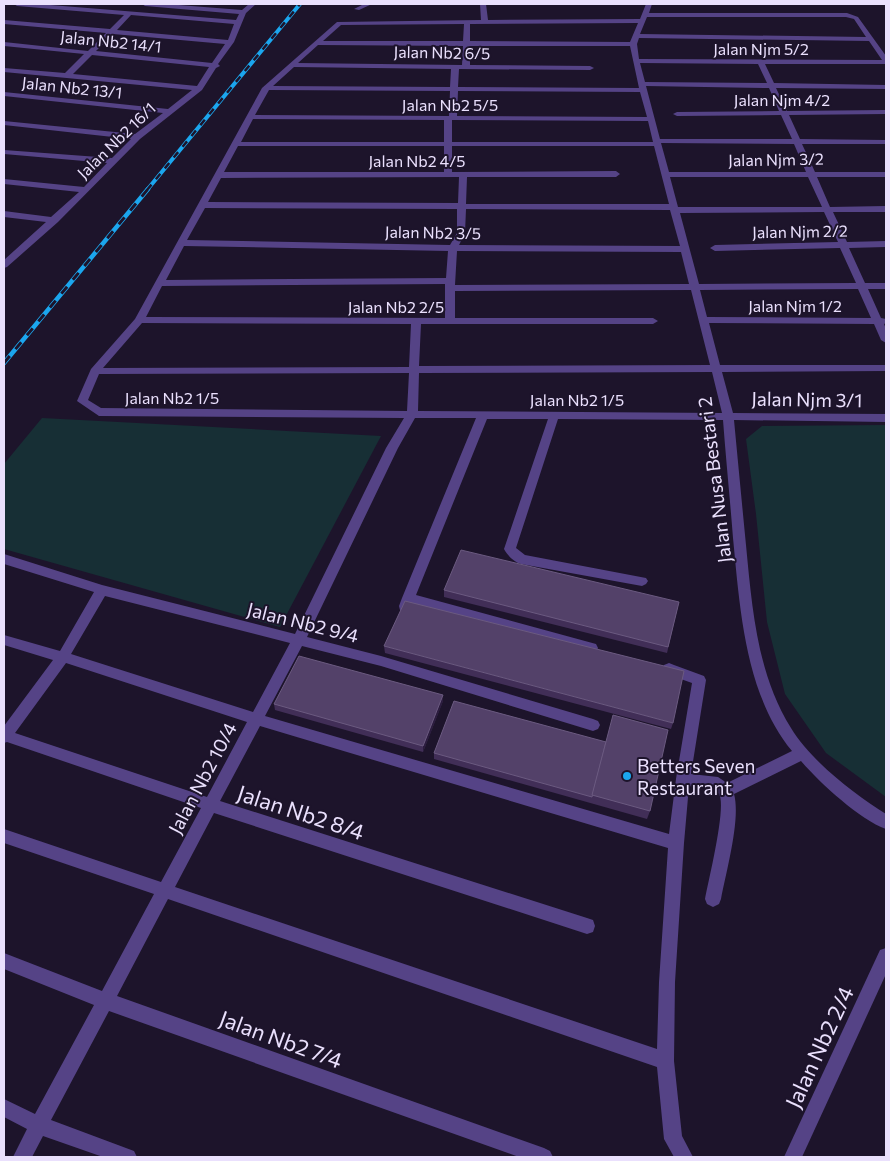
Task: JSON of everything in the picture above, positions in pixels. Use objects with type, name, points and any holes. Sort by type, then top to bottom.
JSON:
[{"type":"street","points":[[17,4],[238,22]]},
{"type":"street","points":[[145,4],[197,6],[243,12]]},
{"type":"street","name":"Jalan Nb2 16/1","points":[[4,265],[14,254],[55,220],[137,137],[199,88],[216,66],[230,42],[243,12],[253,4]]},
{"type":"street","points":[[357,9],[369,4]]},
{"type":"street","points":[[483,4],[485,23]]},
{"type":"street","points":[[68,75],[130,13]]},
{"type":"street","points":[[466,66],[467,23],[645,13],[852,16],[886,62]]},
{"type":"street","name":"Jalan Nusa Bestari 2","points":[[645,13],[635,40],[636,61],[728,415],[746,609],[753,646],[765,688],[786,733],[814,766],[860,806],[886,822]]},
{"type":"street","points":[[4,22],[230,42]]},
{"type":"street","name":"Jalan Nb2 1/5","points":[[467,23],[339,23],[266,88],[180,244],[161,283],[139,320],[95,371],[82,401],[98,412],[554,416],[728,415]]},
{"type":"street","points":[[317,43],[467,44],[635,40],[870,39]]},
{"type":"street","name":"Jalan Nb2 14/1","points":[[4,44],[216,66]]},
{"type":"street","name":"Jalan Njm 5/2","points":[[636,61],[886,62]]},
{"type":"street","points":[[760,62],[862,287],[882,321],[886,340]]},
{"type":"street","name":"Jalan Nb2 6/5","points":[[294,65],[590,68]]},
{"type":"street","points":[[448,175],[448,143],[455,66]]},
{"type":"street","points":[[4,70],[199,88]]},
{"type":"street","points":[[266,88],[454,90],[771,86],[886,87]]},
{"type":"street","name":"Jalan Nb2 13/1","points":[[4,94],[168,111]]},
{"type":"street","name":"Jalan Njm 4/2","points":[[677,114],[886,112]]},
{"type":"street","name":"Jalan Nb2 5/5","points":[[250,116],[651,119]]},
{"type":"street","points":[[4,123],[137,137]]},
{"type":"street","points":[[235,144],[886,142]]},
{"type":"street","points":[[4,152],[113,161]]},
{"type":"street","points":[[450,321],[450,285],[454,248],[461,233],[463,174]]},
{"type":"street","name":"Jalan Nb2 4/5","points":[[219,175],[616,174]]},
{"type":"street","name":"Jalan Njm 3/2","points":[[666,176],[886,174]]},
{"type":"street","points":[[4,181],[86,190]]},
{"type":"street","points":[[202,205],[886,209]]},
{"type":"street","points":[[4,214],[55,220]]},
{"type":"street","name":"Jalan Nb2 3/5","points":[[180,244],[684,249]]},
{"type":"street","name":"Jalan Njm 2/2","points":[[715,248],[886,244]]},
{"type":"street","points":[[4,253],[14,254]]},
{"type":"street","points":[[161,283],[694,287],[886,286]]},
{"type":"street","name":"Jalan Nb2 2/5","points":[[139,320],[653,321]]},
{"type":"street","name":"Jalan Njm 1/2","points":[[703,320],[882,321]]},
{"type":"street","points":[[412,414],[416,321]]},
{"type":"street","points":[[95,371],[886,368]]},
{"type":"street","name":"Jalan Nb2 10/4","points":[[22,1157],[298,641],[392,448],[412,414]]},
{"type":"street","points":[[400,616],[483,415]]},
{"type":"street","name":"Jalan Njm 3/1","points":[[728,415],[886,418]]},
{"type":"street","points":[[554,416],[510,549],[521,559],[642,581]]},
{"type":"street","name":"Jalan Nb2 9/4","points":[[4,559],[102,590],[298,641],[383,656],[592,725]]},
{"type":"street","points":[[4,736],[64,657],[102,590]]},
{"type":"street","points":[[408,598],[608,653]]},
{"type":"street","points":[[4,640],[64,657],[256,719],[676,843]]},
{"type":"street","points":[[655,666],[699,680],[683,779],[676,843],[667,982],[665,1061],[673,1139],[684,1157]]},
{"type":"street","name":"Jalan Nb2 8/4","points":[[4,736],[210,805],[587,926]]},
{"type":"street","points":[[726,791],[802,752]]},
{"type":"street","points":[[683,779],[718,784],[726,791],[729,802],[728,819],[713,899]]},
{"type":"street","points":[[4,836],[665,1061]]},
{"type":"street","name":"Jalan Nb2 2/4","points":[[793,1157],[886,956]]},
{"type":"street","name":"Jalan Nb2 7/4","points":[[4,961],[106,1001],[544,1157]]},
{"type":"street","points":[[4,1108],[39,1125],[128,1157]]},
{"type":"green space","points":[[42,418],[381,436],[280,627],[4,549],[4,464]]},
{"type":"green space","points":[[886,425],[886,797],[826,753],[785,694],[767,622],[746,439],[762,426]]},
{"type":"building","points":[[461,550],[679,602],[668,647],[444,590]]},
{"type":"building","points":[[405,601],[684,671],[673,723],[384,646]]},
{"type":"building","points":[[299,656],[443,695],[423,746],[274,704]]},
{"type":"building","points":[[454,701],[606,742],[592,797],[434,753]]},
{"type":"building","name":"Betters Seven Restaurant","points":[[613,715],[668,730],[650,811],[592,795]]},
{"type":"railway","points":[[147,190],[300,4]]},
{"type":"railway","points":[[4,363],[148,189]]},
{"type":"place","name":"Betters Seven Restaurant","points":[[627,776]]}]
